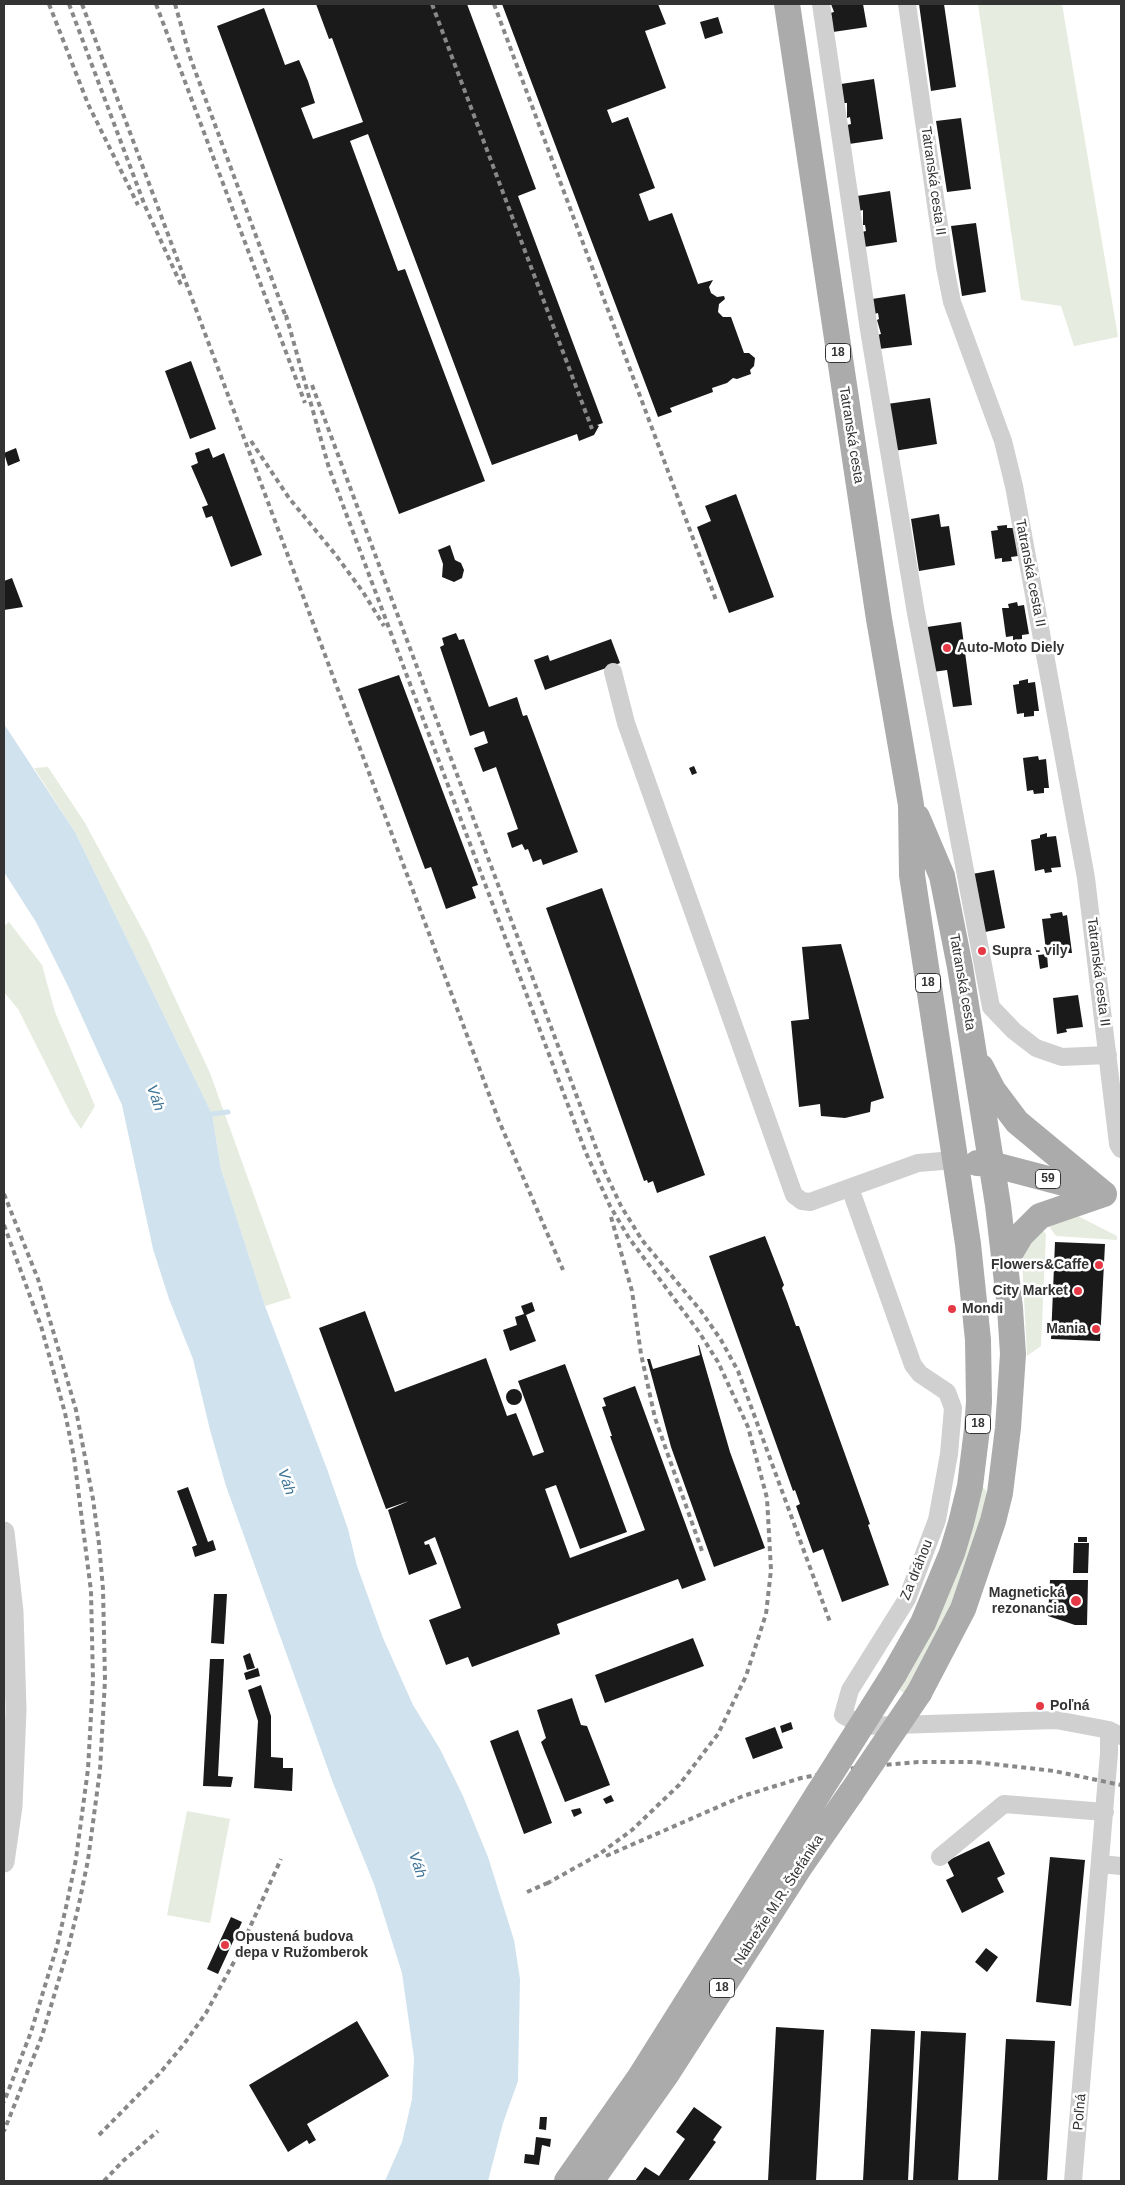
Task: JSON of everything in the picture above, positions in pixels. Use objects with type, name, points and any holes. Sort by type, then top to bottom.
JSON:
[{"type":"main road","name":"Tatranská cesta","points":[[788,4],[880,629],[912,805],[912,875],[954,1160]]},
{"type":"main road","name":"Tatranská cesta","points":[[912,805],[942,876],[974,1054],[991,1164]]},
{"type":"main road","points":[[974,1054],[993,1090],[1017,1122],[1113,1196]]},
{"type":"main road","points":[[954,1160],[991,1164]]},
{"type":"main road","name":"Nábrežie M.R. Štefánika","points":[[568,2181],[640,2077],[894,1674],[923,1623],[952,1554],[961,1523],[974,1455],[979,1402],[978,1340],[968,1244],[954,1160]]},
{"type":"main road","name":"59","points":[[991,1164],[1113,1196]]},
{"type":"main road","name":"18","points":[[991,1164],[1005,1262]]},
{"type":"main road","points":[[1005,1262],[1021,1235],[1040,1216],[1113,1196]]},
{"type":"main road","name":"Nábrežie M.R. Štefánika","points":[[591,2181],[661,2082],[801,1865],[919,1693],[963,1609],[993,1521],[1000,1493],[1008,1428],[1013,1354],[1005,1262]]},
{"type":"street","points":[[822,4],[869,330],[911,584],[991,1007],[1014,1031],[1036,1048],[1062,1057],[1108,1056]]},
{"type":"street","name":"Tatranská cesta II","points":[[907,4],[945,267],[952,302],[1003,441],[1014,486],[1086,878],[1118,1144],[1121,1149]]},
{"type":"street","points":[[613,672],[626,723],[794,1195],[802,1201],[810,1202],[918,1163],[954,1160]]},
{"type":"street","name":"Za dráhou","points":[[850,1188],[913,1366],[920,1374],[948,1392],[953,1408],[949,1454],[937,1520],[907,1599],[850,1690],[843,1715],[863,1726],[1041,1720],[1070,1722],[1115,1733]]},
{"type":"street","points":[[4,1532],[12,1612],[16,1710],[12,1806],[4,1862]]},
{"type":"street","name":"Poľná","points":[[1073,2181],[1100,1864],[1115,1733]]},
{"type":"street","points":[[940,1857],[1004,1804],[1105,1812]]},
{"type":"street","points":[[1100,1864],[1121,1866]]},
{"type":"shaded area","points":[[978,4],[1062,4],[1118,337],[1074,346],[1061,306],[1021,300]]},
{"type":"shaded area","points":[[48,767],[85,823],[147,938],[210,1073],[291,1298],[265,1306],[221,1169],[212,1114],[75,832],[34,768]]},
{"type":"shaded area","points":[[9,922],[42,965],[55,1012],[95,1106],[81,1129],[71,1114],[18,1009],[4,992],[4,926]]},
{"type":"shaded area","points":[[1076,1215],[1117,1236],[1117,1240],[1056,1236],[1046,1222]]},
{"type":"shaded area","points":[[1039,1226],[1046,1234],[1041,1346],[1027,1356],[1022,1258]]},
{"type":"shaded area","points":[[982,1486],[987,1492],[979,1529],[953,1606],[906,1694],[899,1690]]},
{"type":"shaded area","points":[[187,1811],[230,1819],[210,1923],[167,1915]]},
{"type":"water","name":"Váh","points":[[4,724],[75,832],[212,1114],[221,1169],[265,1306],[327,1469],[348,1529],[357,1566],[383,1638],[413,1705],[440,1749],[463,1796],[488,1857],[514,1940],[520,1979],[518,2081],[503,2123],[488,2181],[385,2181],[402,2142],[412,2099],[414,2058],[402,1973],[374,1884],[333,1783],[226,1486],[193,1359],[169,1299],[153,1249],[122,1105],[68,986],[36,922],[4,872]]},
{"type":"building","points":[[316,4],[467,4],[536,189],[518,196],[603,423],[597,425],[599,426],[594,435],[579,441],[577,434],[492,465],[368,134],[350,141],[398,271],[405,269],[485,481],[399,514],[217,26],[264,8],[285,65],[299,60],[308,81],[315,103],[301,108],[313,139],[363,122],[332,38],[329,39]]},
{"type":"building","points":[[502,4],[658,4],[666,24],[645,31],[666,88],[607,110],[612,123],[628,117],[655,188],[639,194],[649,221],[672,213],[698,284],[713,280],[709,287],[711,293],[717,297],[724,296],[725,299],[719,304],[718,312],[723,317],[731,317],[744,353],[749,353],[755,358],[754,366],[750,370],[751,374],[737,379],[733,378],[727,383],[712,388],[713,392],[670,408],[672,412],[658,417]]},
{"type":"building","points":[[831,4],[863,4],[867,27],[833,32],[830,13],[834,12]]},
{"type":"building","points":[[919,4],[944,4],[956,87],[931,91]]},
{"type":"building","points":[[718,17],[723,33],[705,39],[700,22]]},
{"type":"building","points":[[874,79],[883,139],[849,144],[847,125],[851,124],[850,117],[847,118],[847,103],[844,103],[841,84]]},
{"type":"building","points":[[961,118],[971,189],[947,192],[936,121]]},
{"type":"building","points":[[890,191],[897,242],[864,247],[862,232],[866,231],[865,225],[863,225],[863,210],[859,211],[857,196]]},
{"type":"building","points":[[976,223],[986,292],[962,296],[951,226]]},
{"type":"building","points":[[905,294],[912,345],[879,349],[877,335],[881,334],[877,320],[879,319],[878,313],[874,314],[872,299]]},
{"type":"building","points":[[191,361],[216,429],[190,439],[165,371]]},
{"type":"building","points":[[930,398],[937,444],[894,451],[887,404]]},
{"type":"building","points":[[16,448],[20,461],[8,466],[4,453]]},
{"type":"building","points":[[209,448],[213,458],[224,453],[262,555],[231,567],[212,516],[206,518],[202,507],[208,505],[191,466],[198,463],[195,453]]},
{"type":"building","points":[[736,494],[774,597],[729,613],[697,527],[711,521],[705,506]]},
{"type":"building","points":[[939,514],[941,527],[949,526],[955,565],[919,571],[911,519]]},
{"type":"building","points":[[1007,525],[1007,528],[1014,528],[1018,556],[1011,557],[1012,561],[1002,562],[1002,558],[995,559],[991,531],[998,530],[997,526]]},
{"type":"building","points":[[450,545],[455,560],[461,563],[464,570],[462,578],[454,582],[442,577],[443,564],[438,550]]},
{"type":"building","points":[[12,578],[23,607],[4,610],[4,581]]},
{"type":"building","points":[[1017,602],[1018,606],[1024,605],[1029,634],[1022,635],[1022,639],[1013,640],[1013,636],[1006,637],[1002,608],[1009,608],[1008,604]]},
{"type":"building","name":"Auto-Moto Diely","points":[[961,622],[972,705],[953,707],[947,670],[933,672],[927,627]]},
{"type":"building","points":[[456,633],[459,640],[464,639],[489,707],[517,697],[523,716],[527,715],[578,852],[543,865],[541,859],[533,862],[528,849],[525,850],[522,844],[512,848],[507,833],[518,829],[496,767],[483,772],[474,748],[488,743],[484,731],[470,736],[440,647],[444,645],[442,638]]},
{"type":"building","points":[[611,639],[620,663],[545,690],[534,660],[548,655],[550,661]]},
{"type":"building","points":[[399,675],[478,885],[472,887],[476,898],[446,909],[431,867],[425,869],[358,689]]},
{"type":"building","points":[[1028,679],[1028,683],[1035,682],[1039,711],[1034,711],[1034,716],[1024,717],[1024,713],[1017,714],[1013,685]]},
{"type":"building","points":[[1038,756],[1039,760],[1046,759],[1049,788],[1044,788],[1044,793],[1034,794],[1033,790],[1027,791],[1023,758]]},
{"type":"building","points":[[694,766],[697,773],[692,775],[689,768]]},
{"type":"building","points":[[1047,833],[1047,837],[1056,836],[1061,867],[1051,868],[1052,872],[1045,873],[1044,869],[1035,871],[1031,840],[1040,838],[1040,835]]},
{"type":"building","points":[[994,870],[1005,928],[985,932],[967,875]]},
{"type":"building","points":[[602,888],[705,1175],[657,1193],[653,1181],[648,1183],[647,1180],[644,1181],[546,908]]},
{"type":"building","points":[[1062,912],[1063,916],[1067,915],[1072,953],[1056,953],[1055,949],[1046,950],[1042,919],[1051,918],[1050,914]]},
{"type":"building","points":[[841,944],[884,1098],[871,1102],[870,1112],[845,1118],[821,1116],[820,1104],[799,1107],[791,1021],[809,1019],[802,947]]},
{"type":"building","points":[[1047,954],[1048,967],[1040,969],[1038,955]]},
{"type":"building","points":[[1078,995],[1083,1027],[1066,1029],[1067,1032],[1057,1034],[1053,998]]},
{"type":"building","points":[[765,1236],[784,1285],[782,1288],[796,1326],[799,1326],[870,1524],[868,1525],[889,1585],[842,1602],[823,1549],[813,1553],[796,1506],[800,1504],[795,1490],[793,1491],[709,1256]]},
{"type":"building","name":"City Market","points":[[1055,1242],[1105,1244],[1100,1341],[1051,1339]]},
{"type":"building","points":[[532,1302],[535,1311],[526,1315],[536,1341],[510,1351],[503,1330],[517,1325],[515,1317],[524,1314],[521,1306]]},
{"type":"building","points":[[365,1311],[395,1392],[486,1358],[507,1416],[516,1413],[533,1456],[544,1452],[518,1381],[565,1364],[627,1532],[580,1549],[556,1485],[545,1489],[570,1558],[645,1530],[610,1436],[612,1436],[602,1407],[606,1406],[603,1398],[635,1386],[706,1580],[682,1589],[678,1579],[557,1624],[560,1634],[472,1667],[468,1657],[446,1665],[429,1620],[461,1608],[435,1537],[424,1542],[425,1545],[429,1544],[437,1564],[409,1575],[388,1510],[409,1501],[386,1509],[319,1328]]},
{"type":"building","points":[[698,1345],[730,1452],[765,1548],[714,1567],[671,1447],[647,1359],[650,1359],[653,1369],[700,1355]]},
{"type":"building","points":[[514,1389],[520,1391],[522,1397],[520,1403],[514,1405],[508,1403],[506,1397],[508,1391]]},
{"type":"building","points":[[188,1487],[208,1542],[213,1540],[216,1550],[195,1557],[192,1547],[197,1545],[177,1491]]},
{"type":"building","points":[[1078,1537],[1087,1537],[1087,1542],[1078,1542]]},
{"type":"building","points":[[1074,1543],[1089,1543],[1088,1573],[1073,1573]]},
{"type":"building","name":"Magnetická rezonancia","points":[[1050,1580],[1088,1580],[1087,1625],[1075,1625],[1048,1616]]},
{"type":"building","points":[[214,1594],[227,1594],[224,1644],[211,1643]]},
{"type":"building","points":[[693,1638],[704,1666],[605,1703],[595,1675]]},
{"type":"building","points":[[250,1653],[255,1668],[247,1670],[243,1656]]},
{"type":"building","points":[[210,1659],[224,1659],[218,1776],[233,1777],[231,1787],[203,1786]]},
{"type":"building","points":[[258,1668],[260,1676],[246,1680],[244,1673]]},
{"type":"building","points":[[261,1685],[271,1716],[271,1757],[283,1758],[283,1768],[293,1768],[292,1791],[254,1788],[258,1721],[248,1690]]},
{"type":"building","points":[[572,1698],[581,1725],[587,1726],[610,1785],[565,1802],[541,1742],[546,1738],[537,1710]]},
{"type":"building","points":[[791,1722],[793,1729],[782,1733],[780,1726]]},
{"type":"building","points":[[775,1727],[783,1748],[753,1759],[745,1738]]},
{"type":"building","points":[[518,1730],[552,1823],[524,1834],[490,1741]]},
{"type":"building","points":[[611,1795],[614,1801],[606,1804],[603,1799]]},
{"type":"building","points":[[580,1808],[582,1813],[574,1817],[571,1810]]},
{"type":"building","points":[[989,1841],[1005,1874],[997,1878],[1004,1892],[962,1913],[946,1880],[954,1876],[947,1861]]},
{"type":"building","points":[[1050,1857],[1085,1860],[1071,2006],[1036,2002]]},
{"type":"building","name":"Opustená budova depa v Ružomberok","points":[[231,1917],[242,1922],[218,1974],[207,1969]]},
{"type":"building","points":[[986,1948],[998,1957],[987,1972],[975,1962]]},
{"type":"building","points":[[357,2021],[389,2076],[307,2124],[316,2140],[309,2144],[307,2140],[288,2152],[249,2085]]},
{"type":"building","points":[[776,2027],[824,2030],[816,2181],[768,2181]]},
{"type":"building","points":[[871,2029],[915,2031],[908,2181],[863,2181]]},
{"type":"building","points":[[921,2031],[966,2033],[958,2181],[913,2181]]},
{"type":"building","points":[[1006,2039],[1055,2041],[1047,2181],[998,2181]]},
{"type":"building","points":[[694,2107],[722,2127],[713,2140],[716,2142],[688,2181],[635,2181],[645,2167],[659,2176],[685,2139],[676,2132]]},
{"type":"building","points":[[540,2117],[547,2117],[546,2130],[539,2129]]},
{"type":"building","points":[[536,2137],[551,2139],[550,2147],[542,2145],[539,2165],[524,2163],[525,2154],[534,2155]]},
{"type":"waterway","points":[[207,1117],[212,1114],[228,1112]]},
{"type":"railway","points":[[49,4],[88,104],[138,205]]},
{"type":"railway","points":[[69,4],[145,206],[182,287]]},
{"type":"railway","points":[[82,4],[499,1121],[563,1270]]},
{"type":"railway","points":[[156,4],[305,403]]},
{"type":"railway","points":[[175,4],[190,57],[287,320]]},
{"type":"railway","points":[[432,4],[592,429]]},
{"type":"railway","points":[[494,4],[716,600]]},
{"type":"railway","points":[[286,315],[329,468],[586,1153],[610,1206],[629,1238],[699,1332],[718,1362],[748,1427],[767,1498],[771,1570],[766,1614],[746,1676],[718,1734],[679,1785],[632,1830],[598,1855],[546,1884]]},
{"type":"railway","points":[[312,385],[605,1172],[621,1206],[642,1240],[701,1311],[721,1340],[738,1371],[830,1622]]},
{"type":"railway","points":[[251,441],[289,498],[335,554],[363,592],[384,626]]},
{"type":"railway","points":[[4,1194],[38,1279],[76,1410],[93,1499],[99,1544],[103,1589],[105,1680],[100,1770],[88,1860],[79,1904],[68,1949],[42,2036],[4,2131]]},
{"type":"railway","points":[[611,1217],[632,1291],[641,1354],[655,1418],[702,1551]]},
{"type":"railway","points":[[4,1225],[41,1326],[65,1413],[74,1457],[91,1591],[93,1680],[88,1769],[76,1859],[67,1903],[57,1946],[31,2032],[4,2102]]},
{"type":"railway","points":[[606,1856],[743,1796],[801,1778],[860,1767],[918,1762],[975,1762],[1054,1771],[1121,1785]]},
{"type":"railway","points":[[99,2135],[160,2073],[206,2013],[235,1960],[281,1859]]},
{"type":"railway","points":[[527,1892],[552,1881]]},
{"type":"railway","points":[[104,2181],[123,2161],[158,2131]]},
{"type":"place","name":"Auto-Moto Diely","points":[[947,648]]},
{"type":"place","name":"Supra - vily","points":[[982,951]]},
{"type":"place","name":"Flowers&Caffe","points":[[1099,1265]]},
{"type":"place","name":"City Market","points":[[1078,1291]]},
{"type":"place","name":"Mondi","points":[[952,1309]]},
{"type":"place","name":"Mania","points":[[1096,1329]]},
{"type":"place","name":"Magnetická rezonancia","points":[[1076,1601]]},
{"type":"place","name":"Poľná","points":[[1040,1706]]},
{"type":"place","name":"Opustená budova depa v Ružomberok","points":[[225,1945]]}]
